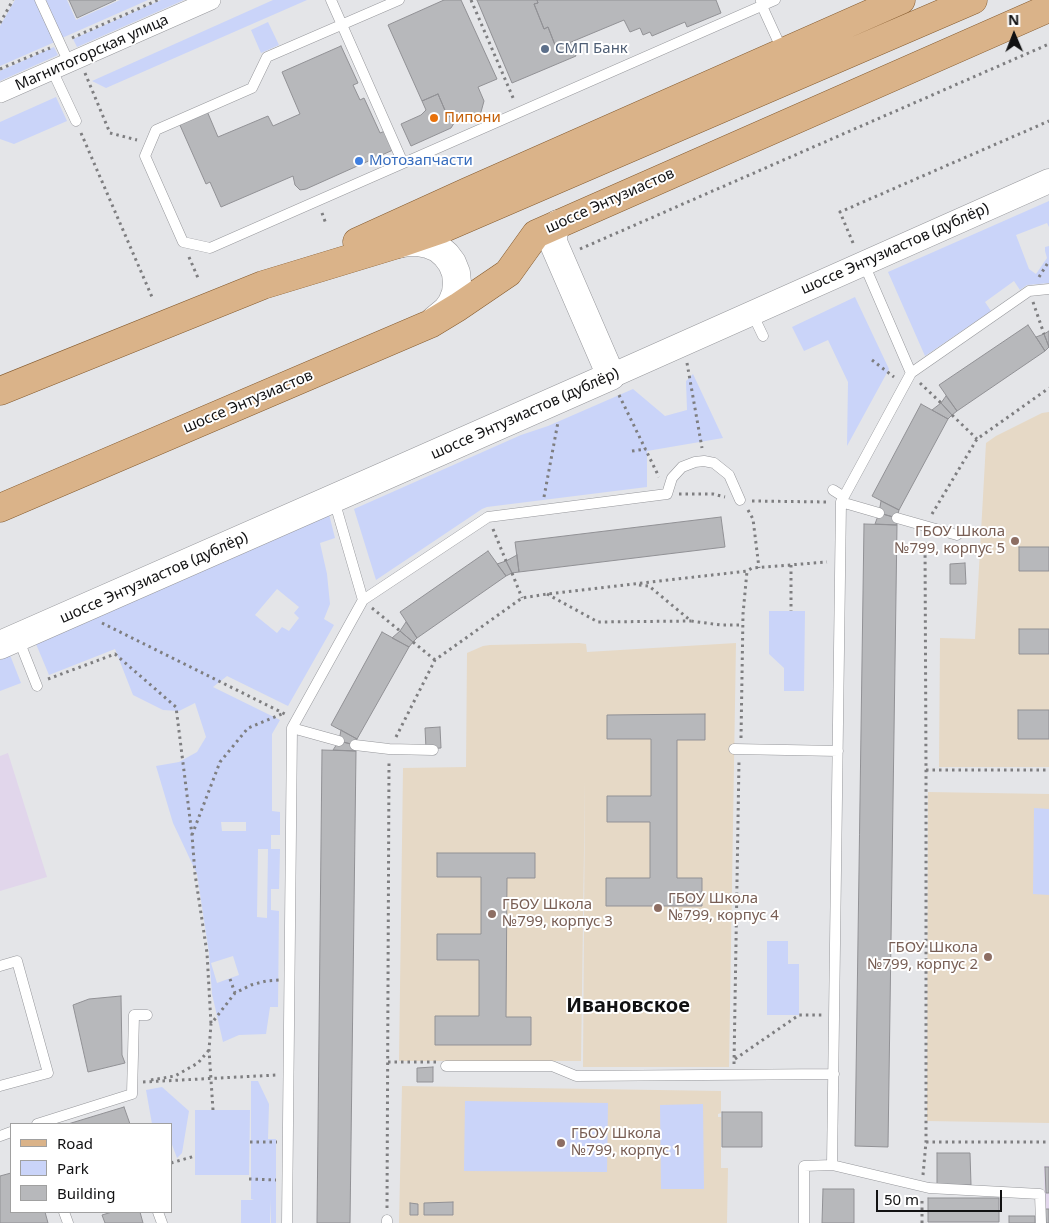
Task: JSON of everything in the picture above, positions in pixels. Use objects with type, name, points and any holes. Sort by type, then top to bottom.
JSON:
[{"type":"main road","points":[[0,391],[263,285],[466,192],[901,0]]},
{"type":"main road","points":[[263,285],[442,229],[974,0]]},
{"type":"main road","name":"шоссе Энтузиастов","points":[[0,508],[430,324],[508,273],[552,240],[1049,8]]},
{"type":"main road","points":[[552,240],[611,376]]},
{"type":"main road","points":[[398,244],[418,242],[438,248],[446,255],[456,273],[456,294],[452,303],[447,310],[430,324]]},
{"type":"main road","name":"шоссе Энтузиастов (дублёр)","points":[[9,641],[611,376]]},
{"type":"street","name":"Магнитогорская улица","points":[[0,93],[69,68],[211,0]]},
{"type":"street","name":"шоссе Энтузиастов (дублёр)","points":[[611,376],[752,313],[859,253],[1049,181]]},
{"type":"lane","points":[[40,0],[60,43],[69,68],[76,121]]},
{"type":"lane","points":[[331,0],[403,163]]},
{"type":"lane","points":[[399,0],[268,57],[252,88],[156,130],[145,156],[183,242],[210,248],[520,112],[761,3],[775,0]]},
{"type":"lane","points":[[761,3],[783,52]]},
{"type":"lane","points":[[859,253],[911,373]]},
{"type":"lane","points":[[832,1165],[842,499],[911,373],[1029,291],[1049,289]]},
{"type":"lane","points":[[752,313],[763,336]]},
{"type":"lane","points":[[287,1223],[294,724],[363,600],[488,517],[667,494],[672,478],[682,467],[695,462],[714,463],[729,475],[740,500]]},
{"type":"lane","points":[[833,490],[842,499],[879,512]]},
{"type":"lane","points":[[334,499],[363,600]]},
{"type":"lane","points":[[897,518],[957,535]]},
{"type":"lane","points":[[9,641],[37,685]]},
{"type":"lane","points":[[294,724],[339,740]]},
{"type":"lane","points":[[356,745],[390,749],[433,750]]},
{"type":"lane","points":[[738,749],[838,751]]},
{"type":"lane","points":[[0,966],[17,961],[48,1073],[0,1086]]},
{"type":"lane","points":[[40,1123],[132,1094],[134,1015],[147,1015]]},
{"type":"lane","points":[[446,1066],[552,1063],[576,1076],[834,1074]]},
{"type":"lane","points":[[804,1223],[804,1166],[832,1165],[929,1188],[1040,1194],[1041,1223]]},
{"type":"path","points":[[0,23],[13,0]]},
{"type":"path","points":[[0,70],[158,0]]},
{"type":"path","points":[[471,0],[520,112]]},
{"type":"path","points":[[552,240],[1049,44]]},
{"type":"path","points":[[69,68],[110,133],[150,144]]},
{"type":"path","points":[[76,121],[152,296]]},
{"type":"path","points":[[859,253],[840,212],[1049,121]]},
{"type":"path","points":[[183,242],[198,278]]},
{"type":"path","points":[[1029,291],[1044,334]]},
{"type":"path","points":[[872,360],[904,385]]},
{"type":"path","points":[[686,363],[704,461]]},
{"type":"path","points":[[911,373],[941,403]]},
{"type":"path","points":[[922,1223],[922,1186],[926,1142],[925,526],[977,439],[1049,388]]},
{"type":"path","points":[[541,510],[560,414]]},
{"type":"path","points":[[952,415],[977,439]]},
{"type":"path","points":[[631,451],[646,449]]},
{"type":"path","points":[[740,500],[842,499]]},
{"type":"path","points":[[740,500],[754,519],[759,568]]},
{"type":"path","points":[[488,517],[506,561]]},
{"type":"path","points":[[387,1222],[390,749],[435,660],[522,598],[747,571],[752,568],[840,561]]},
{"type":"path","points":[[791,565],[791,611]]},
{"type":"path","points":[[734,1075],[738,749],[743,614],[747,571]]},
{"type":"path","points":[[512,573],[522,598]]},
{"type":"path","points":[[630,585],[649,586],[691,621]]},
{"type":"path","points":[[546,594],[598,622],[691,621],[721,625],[743,625]]},
{"type":"path","points":[[363,600],[400,631]]},
{"type":"path","points":[[99,621],[284,713],[294,724]]},
{"type":"path","points":[[413,642],[435,660]]},
{"type":"path","points":[[37,685],[115,654],[176,707],[195,874],[207,953],[211,1024],[209,1050],[213,1110]]},
{"type":"path","points":[[192,835],[220,762],[248,728],[284,713]]},
{"type":"path","points":[[926,770],[1049,770]]},
{"type":"path","points":[[211,1024],[235,993],[251,985],[289,978]]},
{"type":"path","points":[[230,979],[235,993]]},
{"type":"path","points":[[734,1059],[799,1015],[834,1015]]},
{"type":"path","points":[[209,1050],[198,1063],[174,1076],[135,1083],[288,1074]]},
{"type":"path","points":[[388,1062],[436,1062],[446,1066]]},
{"type":"path","points":[[250,1142],[288,1143]]},
{"type":"path","points":[[926,1142],[1049,1142]]},
{"type":"path","points":[[172,1163],[195,1156]]},
{"type":"path","points":[[249,1179],[287,1180]]},
{"type":"shaded area","name":"ГБОУ Школа №799, корпус 5","points":[[1049,412],[1049,767],[939,767],[940,638],[975,639],[986,443],[1042,413]]},
{"type":"shaded area","points":[[736,643],[729,1067],[583,1067],[585,780],[581,1061],[399,1061],[403,768],[466,767],[467,653],[490,645],[586,644],[587,652]]},
{"type":"shaded area","points":[[8,753],[47,877],[0,891],[0,756]]},
{"type":"shaded area","name":"ГБОУ Школа №799, корпус 2","points":[[928,792],[1049,794],[1049,1123],[927,1121]]},
{"type":"shaded area","name":"ГБОУ Школа №799, корпус 1","points":[[402,1086],[721,1091],[721,1113],[718,1114],[718,1117],[721,1117],[721,1168],[728,1168],[727,1223],[399,1223]]},
{"type":"shaded area","points":[[1044,1166],[1049,1166],[1049,1223],[1045,1223]]},
{"type":"green space","points":[[15,0],[38,0],[57,41],[0,66],[0,26]]},
{"type":"green space","points":[[46,0],[67,0],[76,20],[120,0],[148,0],[62,38]]},
{"type":"green space","points":[[161,0],[184,0],[77,47],[73,39]]},
{"type":"green space","points":[[273,0],[307,0],[106,88],[92,81]]},
{"type":"green space","points":[[268,22],[279,45],[261,53],[251,30]]},
{"type":"green space","points":[[54,47],[58,55],[0,81],[0,71]]},
{"type":"green space","points":[[56,97],[67,121],[14,144],[0,139],[0,122]]},
{"type":"green space","points":[[1049,201],[1049,227],[1047,223],[1016,235],[1029,269],[1036,274],[1047,258],[1045,247],[1049,246],[1049,283],[1027,285],[1020,290],[1014,281],[985,302],[991,311],[925,356],[888,272]]},
{"type":"green space","points":[[855,297],[889,369],[847,446],[848,382],[828,340],[804,351],[792,327]]},
{"type":"green space","points":[[693,374],[723,438],[647,451],[647,487],[482,509],[376,580],[354,509],[521,435],[548,426],[633,389],[665,416],[687,410],[686,381]]},
{"type":"green space","points":[[329,514],[335,538],[320,543],[327,574],[330,604],[324,619],[334,625],[288,706],[227,676],[213,687],[280,720],[272,734],[272,811],[280,812],[280,835],[271,835],[271,849],[280,849],[279,889],[271,889],[271,910],[279,911],[278,1007],[270,1007],[266,1034],[239,1035],[223,1042],[212,994],[209,953],[197,874],[173,823],[156,766],[179,762],[197,752],[206,737],[195,703],[179,711],[163,710],[133,695],[115,649],[49,675],[36,644]],"holes":[[[277,589],[299,607],[294,613],[299,618],[289,631],[282,627],[277,633],[255,615]],[[221,822],[246,822],[246,831],[222,831]],[[258,849],[268,849],[267,918],[257,917]],[[233,956],[239,975],[217,983],[211,963]]]},
{"type":"green space","points":[[769,611],[805,611],[804,691],[784,691],[784,668],[769,654]]},
{"type":"green space","points":[[10,655],[21,683],[0,691],[0,660]]},
{"type":"green space","points":[[1034,808],[1049,809],[1049,895],[1033,894]]},
{"type":"green space","points":[[767,941],[788,941],[788,964],[799,964],[799,1015],[767,1015]]},
{"type":"green space","points":[[251,1081],[258,1081],[269,1104],[268,1139],[276,1139],[276,1223],[271,1223],[270,1199],[270,1223],[241,1223],[241,1200],[254,1200],[251,1199]]},
{"type":"green space","points":[[162,1087],[189,1111],[182,1153],[177,1158],[172,1145],[172,1123],[152,1123],[146,1090]]},
{"type":"green space","points":[[465,1101],[608,1103],[607,1172],[464,1171]]},
{"type":"green space","points":[[703,1104],[704,1189],[661,1189],[660,1105]]},
{"type":"green space","points":[[195,1110],[250,1110],[249,1175],[195,1175]]},
{"type":"building","points":[[69,0],[116,0],[77,18]]},
{"type":"building","points":[[444,0],[461,0],[497,79],[478,87],[484,101],[481,112],[475,119],[466,121],[456,120],[447,115],[438,94],[422,101],[388,25]]},
{"type":"building","points":[[477,0],[537,0],[538,3],[534,4],[544,29],[548,27],[555,45],[563,42],[564,45],[570,42],[576,56],[512,83]]},
{"type":"building","points":[[537,0],[716,0],[721,13],[687,27],[685,22],[652,36],[650,32],[643,35],[640,28],[630,32],[624,20],[564,45],[563,42],[555,45],[548,27],[544,29],[534,4],[538,3]]},
{"type":"building","points":[[341,46],[358,83],[353,85],[360,100],[364,98],[380,133],[385,131],[393,150],[306,189],[300,190],[295,185],[293,176],[221,207],[210,182],[206,184],[179,123],[207,111],[218,137],[268,116],[273,126],[300,114],[282,72]]},
{"type":"building","name":"Пипони","points":[[438,94],[447,115],[456,120],[451,128],[411,146],[401,124],[421,115],[426,110],[422,101]]},
{"type":"building","points":[[1028,325],[1045,351],[957,411],[939,385]]},
{"type":"building","points":[[1049,331],[1049,347],[1044,334]]},
{"type":"building","points":[[1044,334],[1049,347],[1045,351],[1036,337]]},
{"type":"building","points":[[946,396],[957,411],[952,415],[941,403]]},
{"type":"building","points":[[941,403],[952,415],[948,419],[932,410]]},
{"type":"building","points":[[921,404],[948,419],[899,510],[872,496]]},
{"type":"building","points":[[881,501],[899,510],[897,518],[879,513]]},
{"type":"building","points":[[879,513],[897,518],[897,525],[875,524]]},
{"type":"building","points":[[721,517],[725,547],[519,572],[515,542]]},
{"type":"building","points":[[864,524],[897,525],[888,1147],[855,1146]]},
{"type":"building","points":[[1019,547],[1049,547],[1049,571],[1019,571]]},
{"type":"building","points":[[488,551],[506,576],[417,638],[400,612]]},
{"type":"building","points":[[517,555],[519,572],[512,573],[506,561]]},
{"type":"building","points":[[506,561],[512,573],[506,576],[497,564]]},
{"type":"building","points":[[965,563],[966,584],[950,584],[950,564]]},
{"type":"building","points":[[406,622],[417,638],[413,642],[400,631]]},
{"type":"building","points":[[1019,629],[1049,629],[1049,654],[1019,654]]},
{"type":"building","points":[[400,631],[413,642],[409,647],[392,638]]},
{"type":"building","points":[[382,632],[409,647],[357,739],[331,725]]},
{"type":"building","points":[[1018,710],[1049,710],[1049,739],[1018,739]]},
{"type":"building","points":[[705,714],[705,740],[677,740],[677,878],[702,878],[702,906],[606,906],[606,878],[650,878],[650,822],[607,822],[607,796],[651,796],[651,739],[607,739],[607,715]]},
{"type":"building","points":[[440,727],[441,748],[426,749],[425,728]]},
{"type":"building","points":[[341,730],[357,739],[355,745],[339,741]]},
{"type":"building","points":[[339,741],[355,745],[356,751],[333,750]]},
{"type":"building","points":[[322,750],[356,751],[350,1223],[317,1223]]},
{"type":"building","points":[[437,853],[535,853],[535,878],[507,878],[506,1017],[531,1017],[531,1045],[435,1045],[435,1016],[479,1016],[479,960],[437,960],[437,934],[481,934],[481,877],[437,877]]},
{"type":"building","points":[[121,996],[122,1055],[125,1063],[88,1072],[73,1005],[89,999]]},
{"type":"building","points":[[433,1067],[433,1082],[417,1082],[417,1068]]},
{"type":"building","points":[[124,1107],[130,1123],[71,1123]]},
{"type":"building","points":[[722,1112],[762,1112],[762,1147],[722,1147]]},
{"type":"building","points":[[937,1153],[970,1153],[971,1185],[937,1185]]},
{"type":"building","points":[[1045,1167],[1049,1167],[1049,1193],[1046,1193]]},
{"type":"building","points":[[10,1173],[10,1213],[45,1213],[48,1223],[0,1223],[0,1176]]},
{"type":"building","points":[[823,1189],[854,1189],[854,1223],[822,1223]]},
{"type":"building","points":[[928,1198],[999,1198],[999,1222],[928,1222]]},
{"type":"building","points":[[453,1202],[453,1215],[424,1215],[424,1203]]},
{"type":"building","points":[[410,1203],[418,1204],[418,1215],[410,1215]]},
{"type":"building","points":[[1045,1209],[1049,1209],[1049,1223],[1046,1223]]},
{"type":"building","points":[[109,1213],[140,1213],[143,1223],[105,1223],[102,1215]]},
{"type":"building","points":[[1009,1216],[1035,1216],[1035,1223],[1009,1223]]},
{"type":"place","name":"СМП Банк","points":[[545,49]]},
{"type":"place","name":"Пипони","points":[[434,118]]},
{"type":"place","name":"Мотозапчасти","points":[[359,161]]},
{"type":"place","name":"ГБОУ Школа №799, корпус 5","points":[[1015,541]]},
{"type":"place","name":"ГБОУ Школа №799, корпус 4","points":[[658,908]]},
{"type":"place","name":"ГБОУ Школа №799, корпус 3","points":[[492,914]]},
{"type":"place","name":"ГБОУ Школа №799, корпус 2","points":[[988,957]]},
{"type":"place","name":"ГБОУ Школа №799, корпус 1","points":[[561,1143]]},
{"type":"district","name":"Ивановское","points":[[628,1006]]}]
